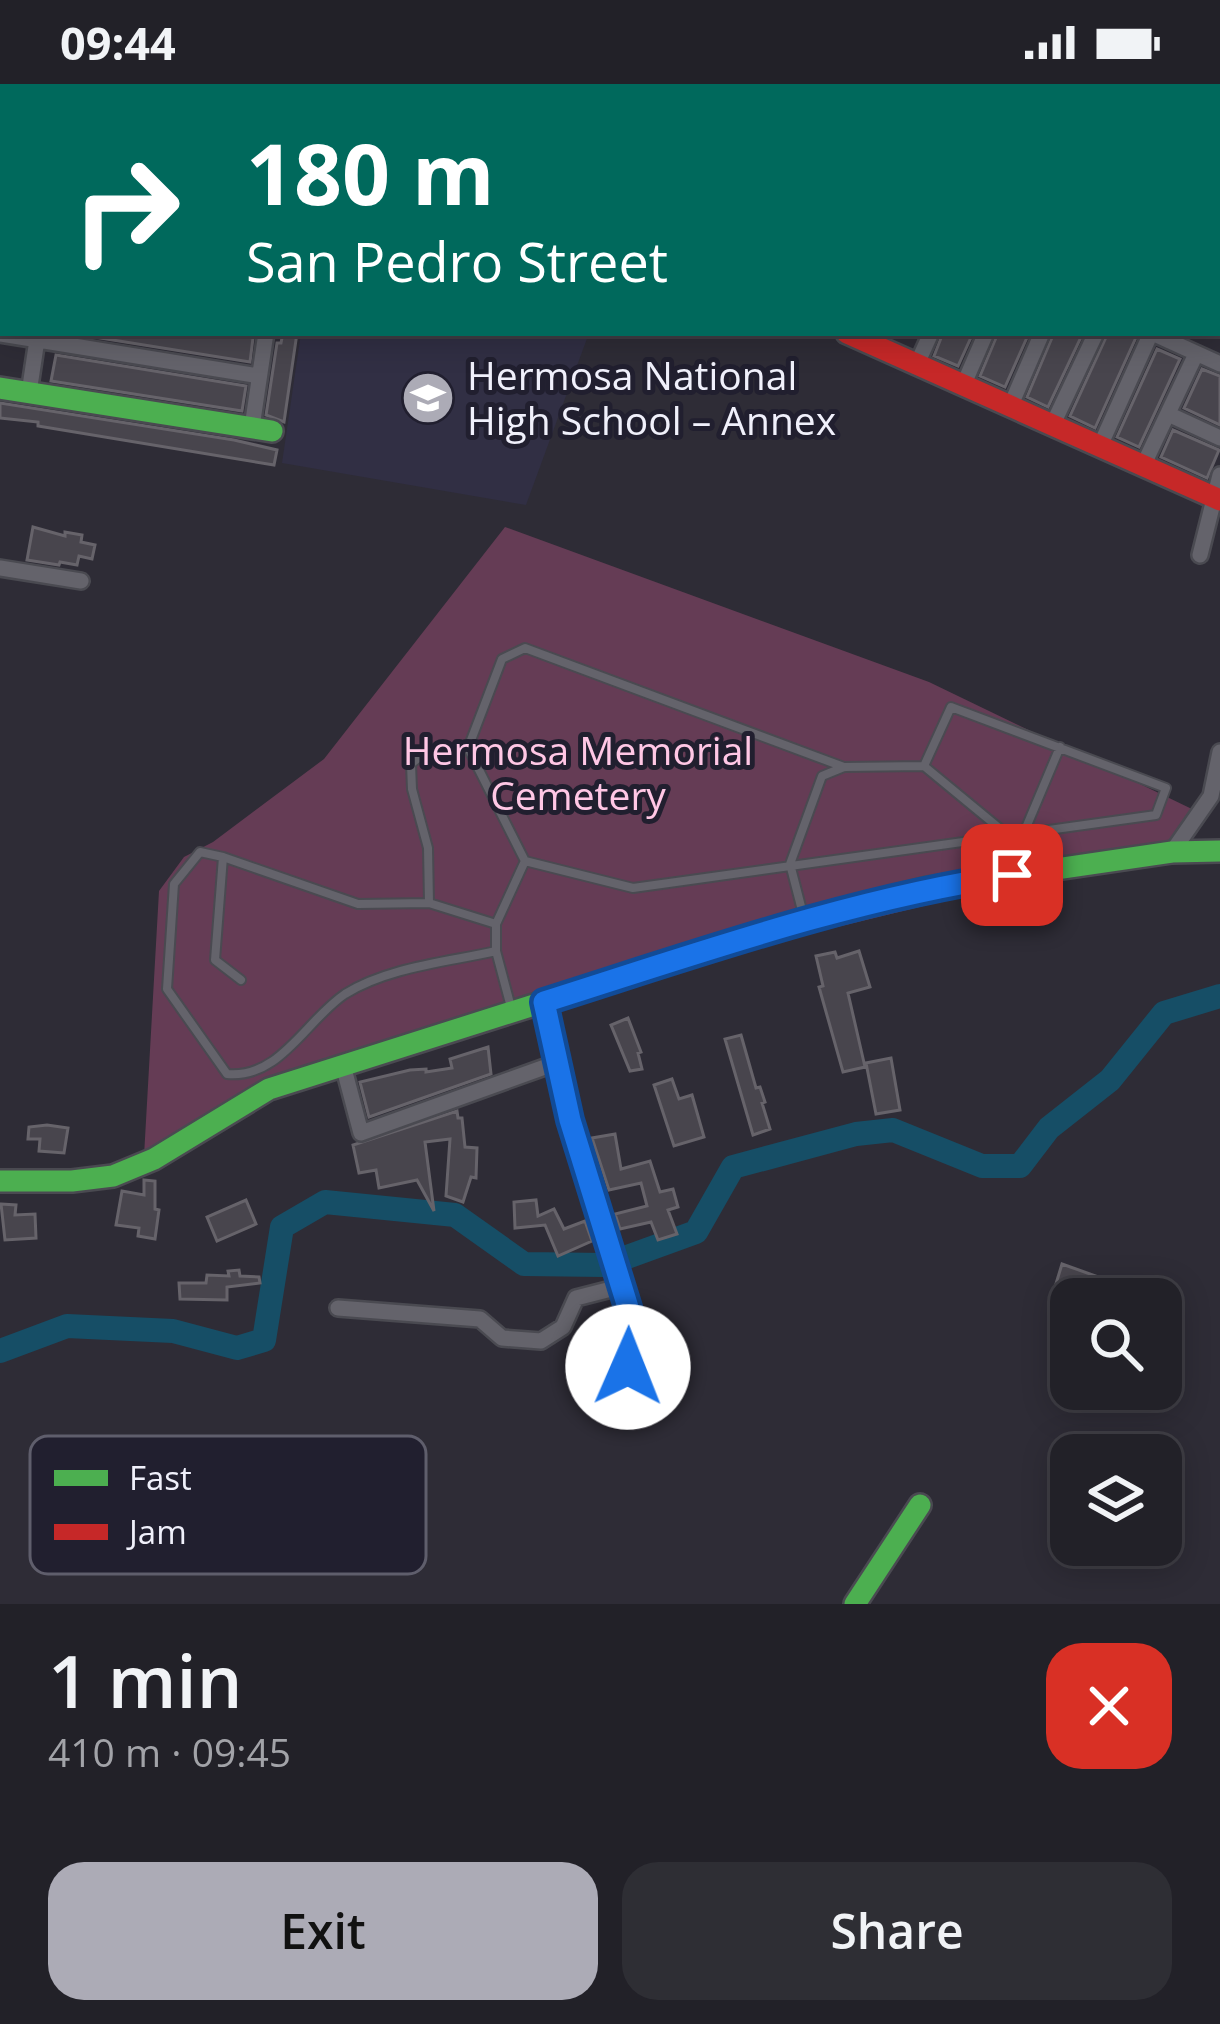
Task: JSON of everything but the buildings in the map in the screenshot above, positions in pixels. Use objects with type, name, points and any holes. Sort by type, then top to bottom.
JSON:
[{"type":"street","points":[[28,393],[38,336],[259,376]]},
{"type":"street","points":[[0,388],[262,429],[259,376],[266,336]]},
{"type":"street","points":[[917,364],[930,336]]},
{"type":"street","points":[[963,386],[985,336]]},
{"type":"street","points":[[1010,407],[1041,336]]},
{"type":"street","points":[[1052,426],[1095,336]]},
{"type":"street","points":[[1100,446],[1150,336]]},
{"type":"street","points":[[1157,336],[1220,364]]},
{"type":"street","points":[[874,338],[917,364],[1052,426],[1143,466],[1218,491],[1200,554]]},
{"type":"street","points":[[1143,466],[1196,354]]},
{"type":"street","points":[[1168,413],[1220,438]]},
{"type":"street","points":[[0,568],[80,581]]},
{"type":"street","points":[[1172,852],[1210,796],[1220,752]]},
{"type":"street","points":[[0,1181],[107,1178],[146,1165],[254,1096],[805,919],[927,888],[1172,852],[1220,851]]},
{"type":"street","points":[[544,1002],[570,1120],[635,1330],[618,1406]]},
{"type":"street","points":[[343,1065],[361,1133],[556,1063]]},
{"type":"street","points":[[338,1308],[480,1319],[502,1338],[541,1341],[563,1327],[576,1298],[620,1276]]},
{"type":"street","points":[[855,1604],[920,1505]]},
{"type":"lane","points":[[844,767],[525,648],[502,658],[468,748],[525,861],[633,888],[1156,815],[1166,788],[951,707],[924,766]]},
{"type":"lane","points":[[1025,830],[1060,747]]},
{"type":"lane","points":[[429,903],[428,848],[412,789],[411,764],[428,749],[468,748]]},
{"type":"lane","points":[[805,919],[790,864],[822,776],[818,756]]},
{"type":"lane","points":[[822,776],[844,767],[924,766],[1005,833]]},
{"type":"lane","points":[[496,924],[429,903],[358,904],[200,851],[174,884],[167,989],[227,1074],[247,1076],[283,1054],[343,996],[374,980],[496,951]]},
{"type":"lane","points":[[224,857],[215,960],[241,980]]},
{"type":"lane","points":[[512,1012],[496,951],[496,924],[525,861]]},
{"type":"shaded area","name":"Hermosa National High School – Annex","points":[[301,336],[588,336],[526,505],[282,463]]},
{"type":"green space","name":"Hermosa Memorial Cemetery","points":[[505,527],[929,682],[1196,811],[1175,845],[557,995],[263,1086],[144,1156],[159,891],[184,857],[213,842],[324,759]]},
{"type":"waterway","points":[[0,1351],[67,1326],[173,1331],[237,1348],[264,1340],[282,1227],[325,1202],[455,1215],[524,1264],[605,1265],[696,1232],[733,1167],[856,1134],[893,1130],[982,1166],[1020,1166],[1049,1128],[1110,1080],[1164,1013],[1220,996]]},
{"type":"traffic: fast","points":[[0,388],[272,431]]},
{"type":"traffic: fast","points":[[0,1181],[113,1176],[154,1159],[269,1089],[805,919],[927,888],[1172,852],[1220,851]]},
{"type":"traffic: fast","points":[[544,1002],[570,1120],[635,1330],[618,1406]]},
{"type":"traffic: fast","points":[[855,1604],[920,1505]]},
{"type":"traffic: jam","points":[[854,336],[1220,500]]},
{"type":"place","name":"Hermosa National High School – Annex","points":[[428,398]]},
{"type":"route","points":[[628,1367],[635,1330],[570,1120],[544,1002],[805,919],[927,888],[1012,875]]}]
